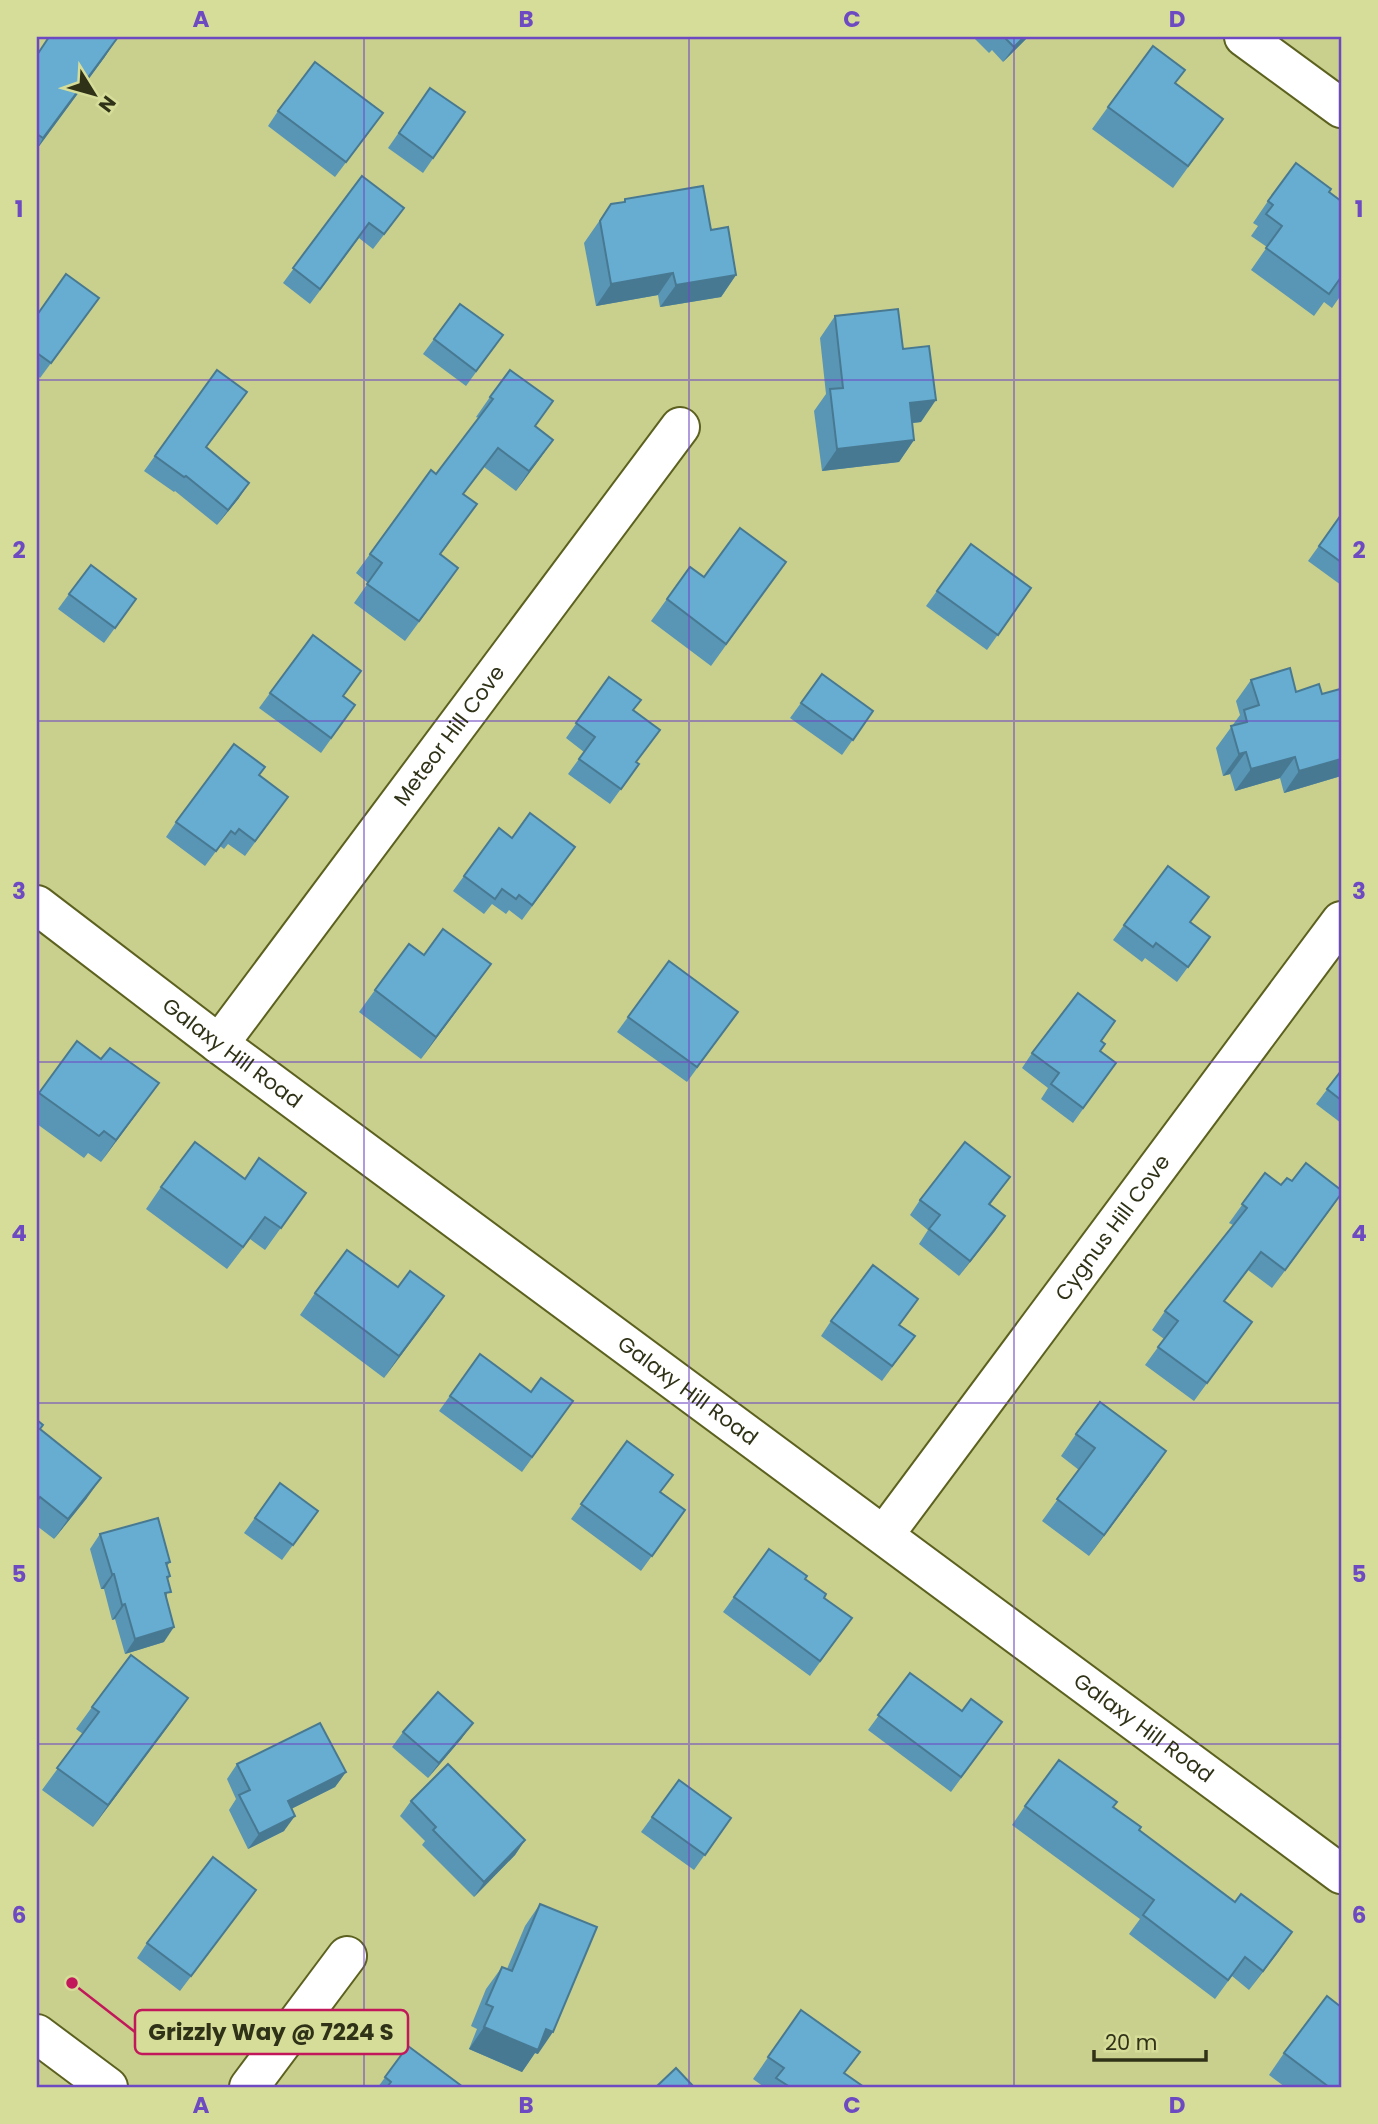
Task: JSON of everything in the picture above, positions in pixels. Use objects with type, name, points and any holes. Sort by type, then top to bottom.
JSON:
[{"type":"street","points":[[1244,37],[1341,108]]},
{"type":"street","name":"Meteor Hill Cove","points":[[219,1044],[680,427]]},
{"type":"street","name":"Galaxy Hill Road","points":[[37,905],[219,1044],[1341,1874]]},
{"type":"street","name":"Cygnus Hill Cove","points":[[884,1535],[1341,921]]},
{"type":"street","points":[[249,2087],[348,1956]]},
{"type":"street","points":[[37,2034],[108,2087]]},
{"type":"building","points":[[49,37],[118,37],[43,138],[37,134],[37,55]]},
{"type":"building","points":[[1004,37],[1024,37],[1014,47]]},
{"type":"building","points":[[1153,46],[1185,70],[1175,83],[1223,119],[1188,166],[1108,107]]},
{"type":"building","points":[[315,62],[383,113],[346,162],[278,111]]},
{"type":"building","points":[[430,88],[465,112],[433,158],[399,133]]},
{"type":"building","points":[[1296,163],[1331,189],[1329,192],[1341,201],[1341,282],[1339,280],[1329,294],[1266,248],[1282,226],[1266,214],[1273,205],[1268,201]]},
{"type":"building","points":[[362,176],[404,208],[384,234],[369,223],[320,289],[293,268]]},
{"type":"building","points":[[703,186],[711,230],[728,227],[736,275],[676,285],[673,273],[611,284],[600,221],[611,204],[625,202],[625,199]]},
{"type":"building","points":[[66,274],[99,298],[51,363],[37,353],[37,315]]},
{"type":"building","points":[[460,304],[503,335],[476,371],[434,339]]},
{"type":"building","points":[[898,309],[903,349],[929,346],[936,400],[910,403],[914,440],[837,449],[830,389],[843,388],[835,316]]},
{"type":"building","points":[[217,370],[247,392],[206,447],[249,483],[228,510],[186,476],[155,456]]},
{"type":"building","points":[[510,370],[553,401],[535,426],[553,440],[529,471],[498,448],[463,494],[477,504],[440,554],[458,568],[419,621],[367,584],[382,563],[370,554],[431,470],[436,474],[493,399],[490,397]]},
{"type":"building","points":[[1341,515],[1341,562],[1319,546]]},
{"type":"building","points":[[740,528],[786,562],[726,644],[667,599],[690,567],[704,577]]},
{"type":"building","points":[[971,544],[1031,588],[998,635],[937,591]]},
{"type":"building","points":[[91,565],[136,599],[115,628],[69,594]]},
{"type":"building","points":[[313,635],[361,671],[343,696],[355,705],[331,738],[270,693]]},
{"type":"building","points":[[1290,668],[1296,692],[1319,684],[1322,694],[1340,689],[1341,759],[1299,771],[1295,757],[1251,769],[1246,752],[1239,754],[1231,726],[1247,722],[1244,710],[1259,705],[1251,680]]},
{"type":"building","points":[[822,674],[873,711],[853,740],[801,703]]},
{"type":"building","points":[[609,677],[641,700],[633,710],[660,730],[636,762],[639,764],[621,789],[579,759],[595,737],[576,723]]},
{"type":"building","points":[[234,744],[265,767],[259,775],[288,797],[255,841],[239,829],[235,834],[231,831],[216,851],[176,822]]},
{"type":"building","points":[[530,813],[575,847],[532,905],[519,895],[516,899],[502,889],[495,899],[464,876],[499,828],[512,838]]},
{"type":"building","points":[[1168,866],[1209,897],[1190,922],[1210,937],[1188,967],[1156,943],[1153,947],[1124,925]]},
{"type":"building","points":[[443,929],[491,964],[436,1037],[375,990],[409,944],[424,955]]},
{"type":"building","points":[[669,961],[738,1012],[697,1067],[628,1017]]},
{"type":"building","points":[[1078,993],[1115,1021],[1101,1041],[1105,1044],[1100,1051],[1116,1063],[1083,1108],[1051,1084],[1059,1073],[1032,1053]]},
{"type":"building","points":[[77,1041],[101,1059],[110,1048],[159,1083],[116,1140],[104,1131],[99,1136],[39,1093]]},
{"type":"building","points":[[1341,1071],[1341,1100],[1327,1089]]},
{"type":"building","points":[[195,1142],[245,1179],[259,1158],[306,1193],[281,1228],[265,1217],[243,1247],[161,1187]]},
{"type":"building","points":[[965,1142],[1010,1177],[989,1204],[1005,1216],[970,1261],[929,1229],[940,1215],[920,1200]]},
{"type":"building","points":[[1306,1163],[1341,1190],[1341,1194],[1285,1270],[1261,1252],[1224,1301],[1252,1322],[1207,1383],[1158,1347],[1178,1321],[1165,1311],[1247,1208],[1242,1204],[1265,1173],[1281,1185],[1287,1178],[1292,1181]]},
{"type":"building","points":[[347,1250],[398,1287],[410,1271],[444,1296],[399,1356],[315,1293]]},
{"type":"building","points":[[873,1265],[918,1299],[899,1325],[915,1336],[892,1366],[831,1321]]},
{"type":"building","points":[[480,1354],[531,1392],[541,1378],[573,1401],[532,1457],[450,1396]]},
{"type":"building","points":[[1100,1402],[1166,1451],[1104,1535],[1057,1499],[1095,1448],[1076,1434]]},
{"type":"building","points":[[37,1420],[43,1425],[40,1429],[101,1478],[68,1519],[40,1497],[37,1501]]},
{"type":"building","points":[[627,1441],[673,1475],[660,1492],[685,1510],[652,1556],[581,1504]]},
{"type":"building","points":[[280,1483],[318,1511],[293,1545],[255,1518]]},
{"type":"building","points":[[158,1518],[170,1562],[166,1563],[171,1592],[165,1593],[174,1627],[135,1639],[100,1534]]},
{"type":"building","points":[[769,1549],[807,1576],[805,1579],[826,1594],[824,1598],[852,1618],[820,1661],[734,1597]]},
{"type":"building","points":[[131,1655],[188,1698],[108,1805],[57,1768],[99,1712],[92,1707]]},
{"type":"building","points":[[910,1673],[962,1711],[971,1699],[1002,1722],[961,1777],[878,1715]]},
{"type":"building","points":[[438,1692],[473,1723],[439,1763],[403,1732]]},
{"type":"building","points":[[320,1723],[346,1772],[288,1801],[295,1816],[259,1834],[239,1795],[250,1790],[237,1764]]},
{"type":"building","points":[[1059,1760],[1117,1802],[1113,1807],[1141,1827],[1139,1830],[1235,1902],[1241,1894],[1292,1932],[1263,1971],[1245,1957],[1228,1980],[1143,1915],[1154,1900],[1025,1806]]},
{"type":"building","points":[[448,1764],[525,1840],[484,1882],[433,1830],[436,1827],[411,1801]]},
{"type":"building","points":[[679,1780],[731,1818],[705,1855],[652,1817]]},
{"type":"building","points":[[213,1857],[256,1890],[191,1976],[147,1943]]},
{"type":"building","points":[[540,1904],[597,1927],[553,2032],[546,2029],[538,2050],[484,2027],[493,2007],[486,2004],[502,1967],[512,1971]]},
{"type":"building","points":[[1327,1996],[1341,2007],[1341,2087],[1329,2087],[1284,2053]]},
{"type":"building","points":[[801,2010],[860,2052],[844,2073],[864,2087],[790,2087],[776,2078],[784,2068],[768,2057]]},
{"type":"building","points":[[408,2046],[463,2087],[387,2087],[391,2082],[385,2077]]},
{"type":"building","points":[[676,2068],[694,2087],[656,2087]]},
{"type":"place","name":"Grizzly Way @ 7224 S","points":[[72,1983]]}]
